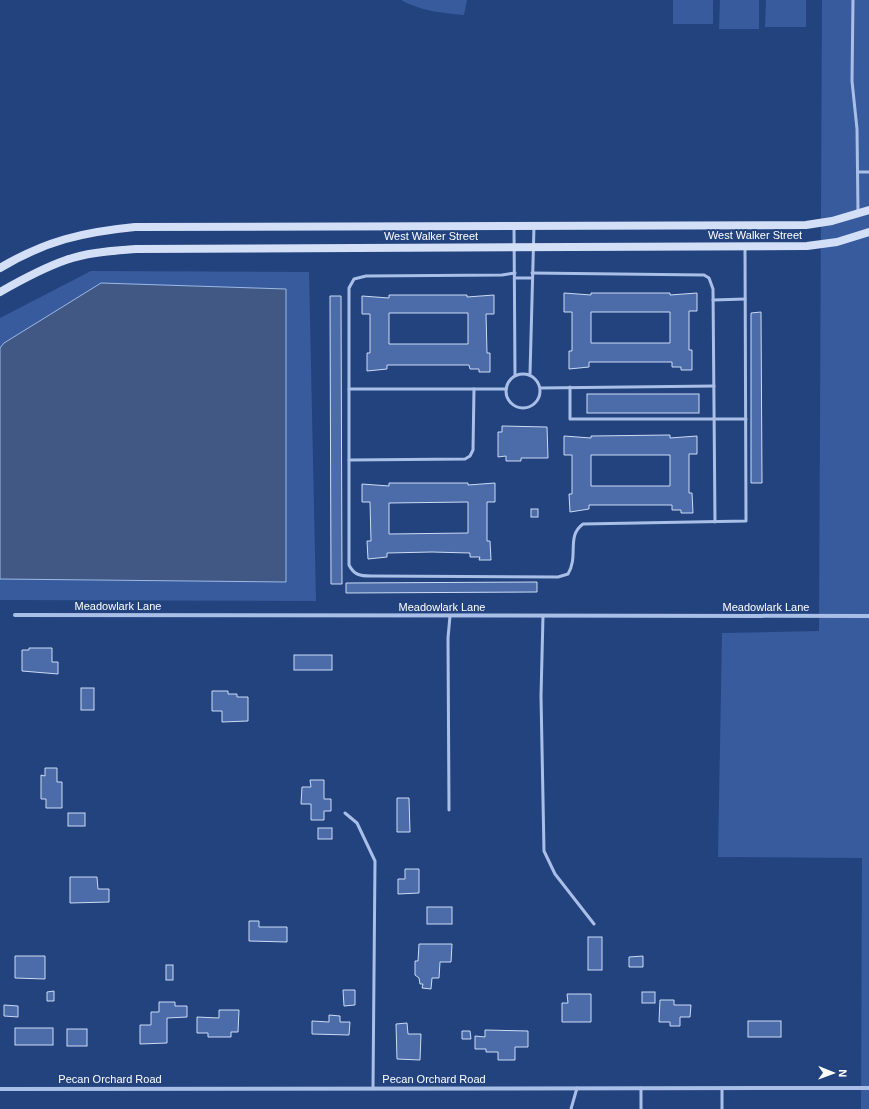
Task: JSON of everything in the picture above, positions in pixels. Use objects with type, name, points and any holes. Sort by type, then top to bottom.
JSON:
[{"type":"street","name":"West Walker Street","points":[[0,268],[20,256],[61,239],[102,230],[135,227],[806,225],[832,221],[869,210]]},
{"type":"street","name":"West Walker Street","points":[[0,292],[29,275],[67,259],[105,251],[136,249],[807,246],[837,242],[869,232]]},
{"type":"street","name":"Meadowlark Lane","points":[[15,615],[869,616]]},
{"type":"street","name":"Pecan Orchard Road","points":[[0,1089],[869,1088]]},
{"type":"lane","points":[[853,0],[852,81],[858,172],[858,214]]},
{"type":"lane","points":[[858,172],[869,172]]},
{"type":"lane","points":[[514,226],[515,375]]},
{"type":"lane","points":[[530,374],[534,226]]},
{"type":"lane","points":[[515,273],[502,275],[366,276],[354,279],[349,288],[349,565],[352,572],[360,576],[558,577],[568,574],[573,566],[574,535],[578,528],[583,524],[746,521],[745,246]]},
{"type":"lane","points":[[532,272],[704,275],[709,278],[713,289],[715,522]]},
{"type":"lane","points":[[515,278],[532,278]]},
{"type":"lane","points":[[713,300],[745,299]]},
{"type":"lane","points":[[525,373],[530,374],[535,377],[541,388],[541,393],[536,403],[526,408],[515,406],[508,398],[506,389],[508,382],[515,375],[525,373]]},
{"type":"lane","points":[[541,388],[714,386]]},
{"type":"lane","points":[[570,387],[570,419],[746,419]]},
{"type":"lane","points":[[349,389],[506,389]]},
{"type":"lane","points":[[349,460],[465,459],[470,456],[473,450],[474,389]]},
{"type":"lane","points":[[449,810],[448,638],[450,616]]},
{"type":"lane","points":[[543,616],[541,696],[544,851],[555,874],[594,924]]},
{"type":"lane","points":[[345,813],[357,822],[375,861],[373,1088]]},
{"type":"lane","points":[[571,1109],[577,1088]]},
{"type":"lane","points":[[641,1088],[641,1109]]},
{"type":"lane","points":[[722,1088],[722,1109]]},
{"type":"shaded area","points":[[401,0],[467,0],[464,15],[424,9]]},
{"type":"shaded area","points":[[673,0],[713,0],[713,24],[673,24]]},
{"type":"shaded area","points":[[720,0],[759,0],[759,29],[719,29]]},
{"type":"shaded area","points":[[766,0],[806,0],[806,27],[765,27]]},
{"type":"shaded area","points":[[822,0],[869,0],[869,1109],[861,1109],[862,858],[718,857],[722,633],[819,631]]},
{"type":"shaded area","points":[[91,271],[309,272],[316,601],[0,600],[0,318]]},
{"type":"shaded area","points":[[101,283],[286,289],[286,582],[0,579],[0,348],[4,343]]},
{"type":"building","points":[[564,293],[591,295],[591,293],[670,293],[670,295],[697,293],[697,311],[689,311],[689,350],[692,350],[692,370],[681,370],[681,367],[672,367],[672,362],[589,362],[589,367],[569,369],[569,351],[572,351],[572,312],[564,312]],"holes":[[[591,312],[670,312],[670,343],[591,343]]]},
{"type":"building","points":[[389,295],[467,295],[467,297],[494,295],[494,314],[486,314],[487,353],[490,353],[490,372],[479,372],[479,369],[470,369],[469,365],[387,365],[387,369],[367,371],[367,353],[370,353],[370,314],[362,314],[362,296],[389,298]],"holes":[[[389,313],[468,313],[468,344],[389,344]]]},
{"type":"building","points":[[330,296],[341,296],[342,584],[331,584]]},
{"type":"building","points":[[761,312],[762,483],[751,483],[751,313]]},
{"type":"building","points":[[587,394],[699,394],[699,413],[587,413]]},
{"type":"building","points":[[502,426],[547,427],[548,458],[521,458],[521,461],[506,461],[506,456],[498,457],[498,432],[502,432]]},
{"type":"building","points":[[670,435],[670,438],[697,436],[697,454],[689,454],[689,493],[692,493],[693,513],[681,513],[681,510],[672,510],[672,505],[589,505],[589,509],[570,512],[569,494],[572,494],[572,455],[564,455],[564,436],[591,438],[591,436]],"holes":[[[591,455],[670,455],[670,486],[591,486]]]},
{"type":"building","points":[[389,483],[468,483],[468,485],[495,483],[495,502],[487,502],[487,541],[490,541],[491,560],[479,560],[480,557],[470,557],[470,553],[432,552],[387,553],[387,557],[368,559],[367,541],[371,541],[370,502],[362,502],[362,484],[389,486]],"holes":[[[468,502],[468,533],[389,534],[389,503]]]},
{"type":"building","points":[[531,509],[538,509],[538,517],[531,517]]},
{"type":"building","points":[[537,582],[537,592],[346,593],[346,583]]},
{"type":"building","points":[[29,648],[52,648],[52,662],[58,662],[58,674],[22,671],[22,650],[29,650]]},
{"type":"building","points":[[294,655],[332,655],[332,670],[294,670]]},
{"type":"building","points":[[81,688],[94,688],[94,710],[81,710]]},
{"type":"building","points":[[212,691],[228,691],[228,694],[237,694],[237,697],[248,697],[248,721],[222,722],[222,711],[212,711]]},
{"type":"building","points":[[45,768],[57,768],[57,782],[62,782],[62,808],[46,808],[46,799],[41,799],[41,775],[45,776]]},
{"type":"building","points":[[310,780],[324,780],[324,799],[331,799],[331,811],[324,811],[324,820],[311,820],[311,804],[301,804],[302,787],[311,787]]},
{"type":"building","points":[[397,798],[409,798],[410,832],[397,832]]},
{"type":"building","points":[[68,813],[85,813],[85,826],[68,826]]},
{"type":"building","points":[[318,828],[332,828],[332,839],[318,839]]},
{"type":"building","points":[[405,869],[419,869],[419,893],[398,894],[398,879],[405,879]]},
{"type":"building","points":[[70,877],[97,877],[98,889],[109,889],[109,902],[70,903]]},
{"type":"building","points":[[427,907],[452,907],[452,924],[427,924]]},
{"type":"building","points":[[249,921],[259,921],[259,927],[287,927],[287,942],[249,941]]},
{"type":"building","points":[[588,937],[602,937],[602,970],[588,970]]},
{"type":"building","points":[[419,944],[452,944],[451,962],[440,962],[439,978],[432,978],[431,989],[422,988],[423,984],[420,984],[419,978],[415,975],[415,961],[418,961]]},
{"type":"building","points":[[15,956],[45,956],[45,979],[15,978]]},
{"type":"building","points":[[643,956],[643,967],[629,967],[629,957]]},
{"type":"building","points":[[166,965],[173,965],[173,980],[166,980]]},
{"type":"building","points":[[343,990],[355,990],[355,1005],[344,1006]]},
{"type":"building","points":[[54,991],[54,1001],[47,1001],[47,992]]},
{"type":"building","points":[[642,992],[655,992],[655,1003],[642,1003]]},
{"type":"building","points":[[567,994],[591,994],[591,1022],[562,1022],[562,1003],[568,1003]]},
{"type":"building","points":[[660,1000],[674,1000],[674,1005],[691,1005],[690,1017],[680,1017],[680,1026],[670,1026],[670,1022],[659,1022]]},
{"type":"building","points":[[159,1002],[175,1002],[175,1006],[187,1006],[187,1017],[167,1018],[167,1043],[140,1044],[140,1025],[151,1025],[151,1012],[159,1012]]},
{"type":"building","points":[[4,1005],[18,1006],[18,1017],[4,1016]]},
{"type":"building","points":[[219,1010],[239,1010],[238,1032],[231,1032],[231,1037],[208,1037],[208,1033],[197,1033],[197,1017],[219,1018]]},
{"type":"building","points":[[329,1015],[340,1016],[340,1022],[350,1022],[349,1035],[312,1034],[312,1021],[329,1022]]},
{"type":"building","points":[[748,1021],[781,1021],[781,1037],[748,1037]]},
{"type":"building","points":[[407,1023],[408,1034],[421,1034],[420,1060],[397,1059],[396,1024]]},
{"type":"building","points":[[15,1028],[53,1028],[53,1045],[15,1045]]},
{"type":"building","points":[[67,1029],[87,1029],[87,1046],[67,1046]]},
{"type":"building","points":[[485,1030],[528,1031],[528,1047],[515,1047],[515,1060],[498,1060],[498,1052],[486,1052],[486,1049],[475,1049],[475,1036],[485,1037]]},
{"type":"building","points":[[462,1031],[470,1031],[471,1039],[462,1039]]}]
